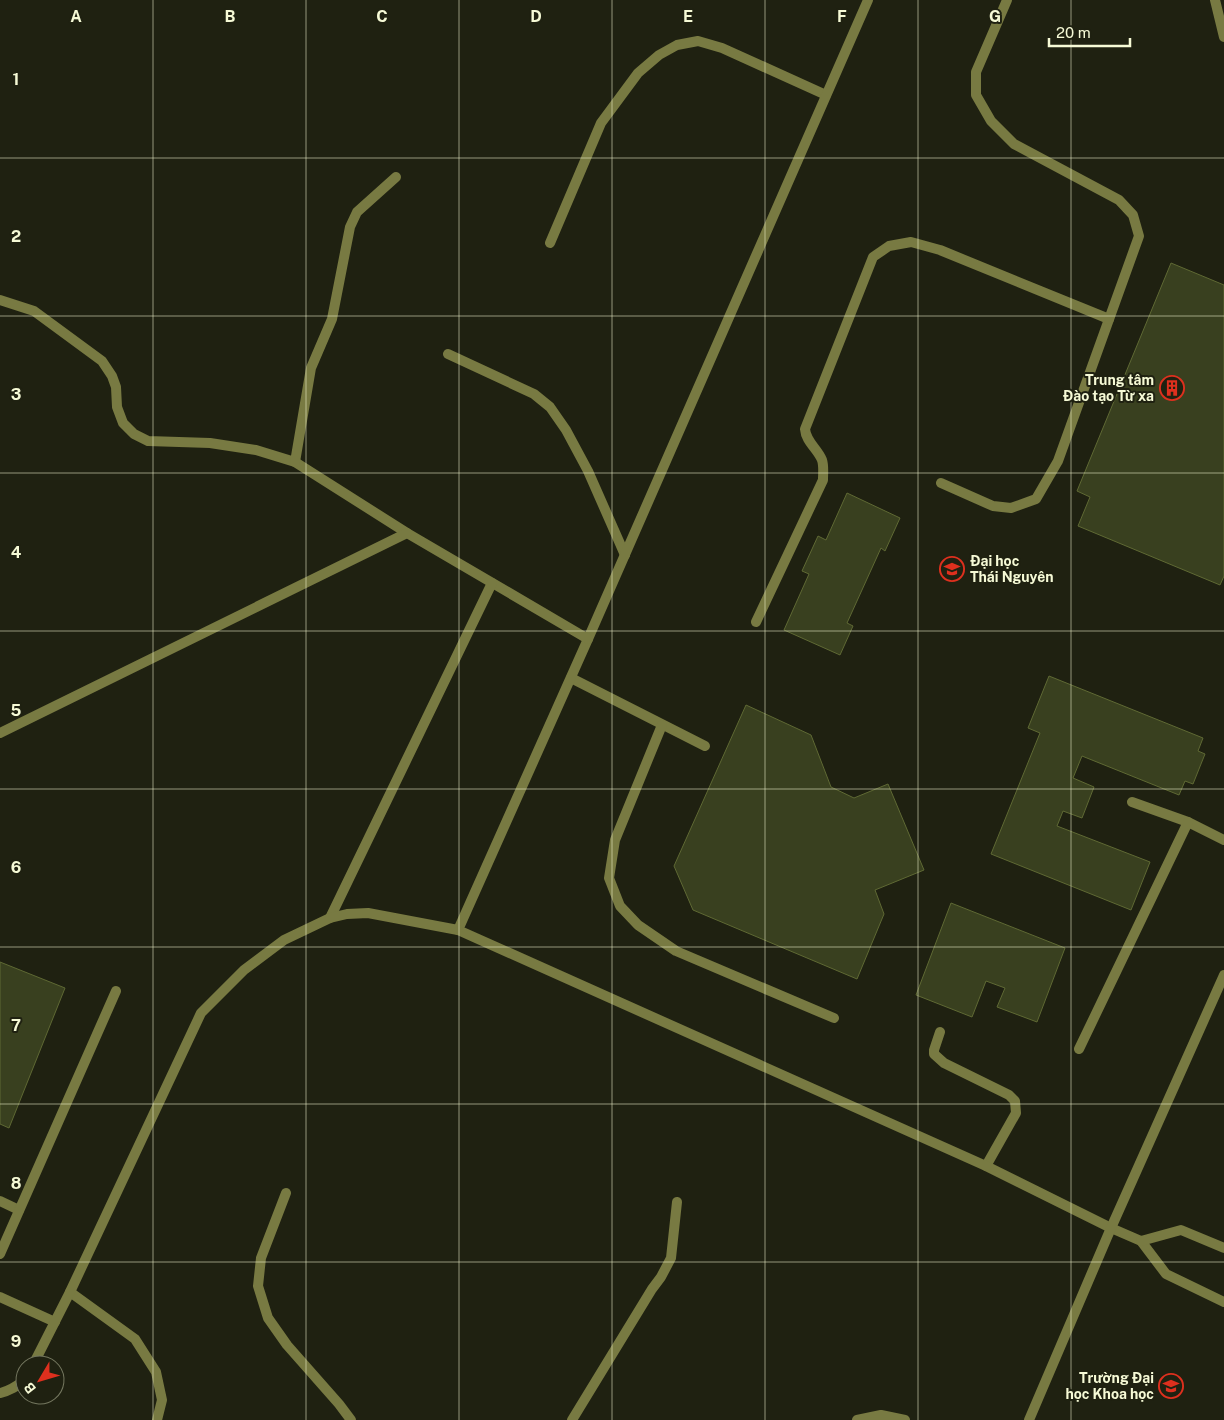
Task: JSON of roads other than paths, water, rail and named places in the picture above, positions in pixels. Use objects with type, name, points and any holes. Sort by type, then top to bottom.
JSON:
[{"type":"street","points":[[458,930],[571,678],[868,0]]},
{"type":"street","points":[[941,483],[993,506],[1011,508],[1036,499],[1058,460],[1139,236],[1133,215],[1119,200],[1014,144],[991,121],[976,95],[976,72],[1008,0]]},
{"type":"street","points":[[1215,0],[1224,37]]},
{"type":"street","points":[[550,243],[601,123],[638,73],[659,55],[677,44],[698,41],[722,48],[826,95]]},
{"type":"street","points":[[295,462],[311,368],[332,319],[350,227],[357,212],[396,177]]},
{"type":"street","points":[[756,622],[823,480],[822,459],[806,436],[804,429],[873,257],[889,246],[911,242],[940,250],[1109,320]]},
{"type":"street","points":[[0,300],[34,311],[102,361],[112,376],[116,387],[117,406],[123,423],[134,434],[148,441],[210,443],[256,450],[295,462],[408,534],[588,639]]},
{"type":"street","points":[[448,354],[534,394],[550,407],[566,430],[588,471],[625,555]]},
{"type":"street","points":[[0,733],[408,534]]},
{"type":"street","points":[[330,918],[492,583]]},
{"type":"street","points":[[571,678],[705,746]]},
{"type":"street","points":[[662,725],[615,840],[609,878],[620,906],[638,925],[676,951],[834,1018]]},
{"type":"street","points":[[1132,802],[1188,822],[1224,840]]},
{"type":"street","points":[[1079,1049],[1188,822]]},
{"type":"street","points":[[38,1355],[70,1292],[201,1013],[244,970],[284,940],[330,918],[347,914],[368,913],[458,930],[986,1166],[1141,1241],[1166,1274],[1224,1302]]},
{"type":"street","points":[[1030,1420],[1111,1228],[1224,975]]},
{"type":"street","points":[[0,1254],[116,990]]},
{"type":"street","points":[[940,1032],[934,1054],[940,1060],[1009,1095],[1014,1101],[1016,1114],[986,1166]]},
{"type":"street","points":[[286,1193],[261,1258],[258,1286],[268,1318],[287,1345],[351,1420]]},
{"type":"street","points":[[0,1201],[20,1210]]},
{"type":"street","points":[[572,1420],[671,1258],[677,1202]]},
{"type":"street","points":[[1141,1241],[1181,1230],[1224,1248]]},
{"type":"street","points":[[70,1292],[135,1339],[156,1372],[162,1400],[157,1420]]},
{"type":"street","points":[[0,1297],[55,1322]]},
{"type":"street","points":[[0,1393],[15,1387]]},
{"type":"street","points":[[857,1420],[881,1415],[905,1420]]},
{"type":"place","name":"Trung tâm Đào tạo Từ xa","points":[[1172,388]]},
{"type":"place","name":"Đại học Thái Nguyên","points":[[952,569]]},
{"type":"place","name":"Trường Đại học Khoa học","points":[[1171,1386]]}]
